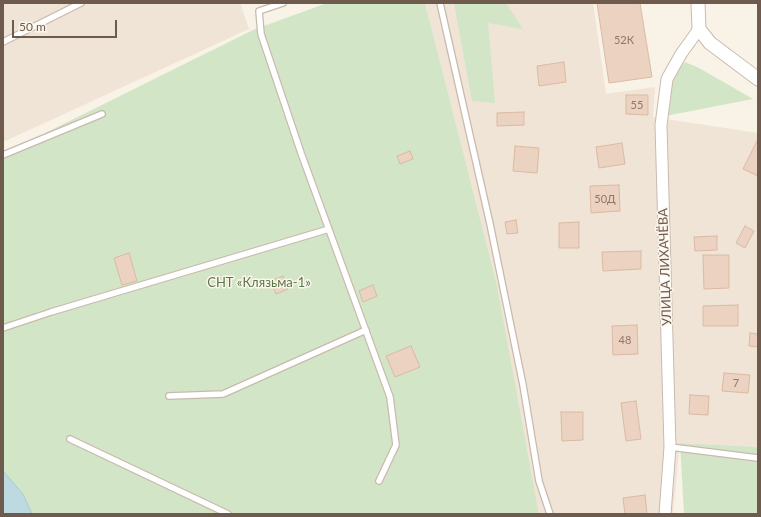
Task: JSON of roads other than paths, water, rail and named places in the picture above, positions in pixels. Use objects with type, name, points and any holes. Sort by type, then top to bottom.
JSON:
[{"type":"street","points":[[698,3],[700,29],[710,43],[758,79]]},
{"type":"street","name":"УЛИЦА ЛИХАЧЁВА","points":[[665,514],[670,447],[661,125],[667,79],[681,54],[700,29]]},
{"type":"lane","points":[[3,42],[81,3]]},
{"type":"lane","points":[[283,3],[259,11],[262,34],[329,229],[390,397],[396,445],[379,481]]},
{"type":"lane","points":[[440,3],[490,224],[523,385],[539,481],[550,514]]},
{"type":"lane","points":[[3,155],[102,114]]},
{"type":"lane","points":[[3,328],[51,312],[329,229]]},
{"type":"lane","points":[[169,396],[223,394],[366,330]]},
{"type":"lane","points":[[70,439],[228,514]]},
{"type":"lane","points":[[670,447],[758,458]]},
{"type":"water","points":[[3,471],[23,494],[32,514],[3,514]]},
{"type":"park label","name":"СНТ «Клязьма-1»","points":[[259,283]]}]
